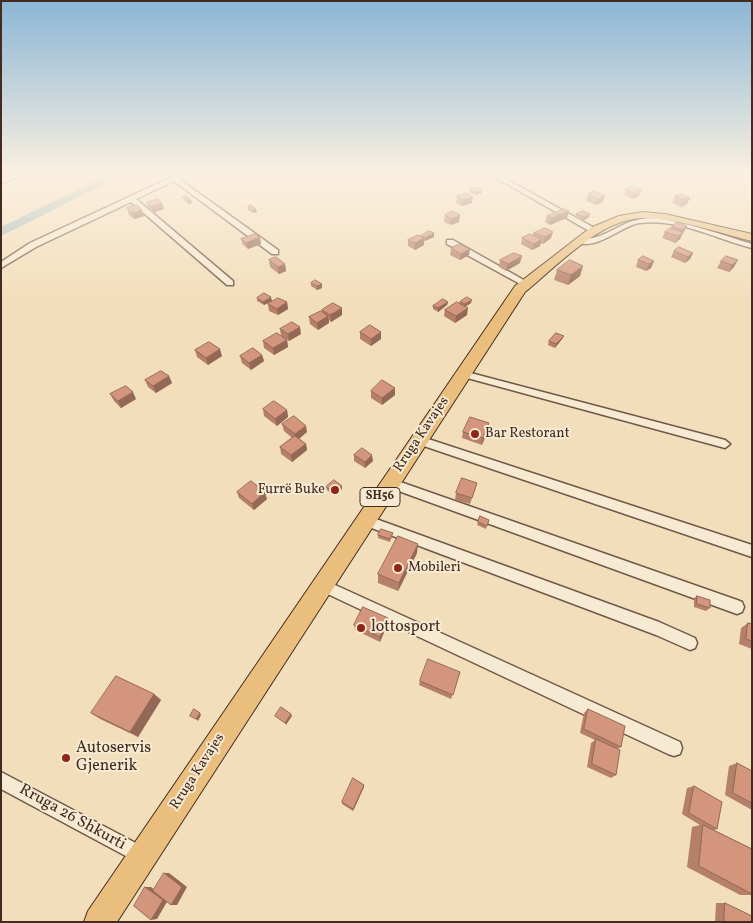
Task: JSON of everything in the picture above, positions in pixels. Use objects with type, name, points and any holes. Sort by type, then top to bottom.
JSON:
[{"type":"main road","name":"Rruga Kavajes","points":[[99,922],[510,301],[525,283],[587,236],[623,218]]},
{"type":"main road","name":"Rruga Kavajes","points":[[667,218],[752,238]]},
{"type":"street","points":[[1,266],[33,245],[89,218]]},
{"type":"street","points":[[154,218],[230,283]]},
{"type":"street","points":[[232,218],[276,252]]},
{"type":"street","points":[[560,218],[587,236],[599,241],[624,225],[646,221],[675,224],[752,246]]},
{"type":"street","points":[[450,242],[525,283]]},
{"type":"street","points":[[463,374],[725,444]]},
{"type":"street","points":[[418,440],[752,551]]},
{"type":"street","points":[[389,484],[737,607]]},
{"type":"street","points":[[365,520],[690,643]]},
{"type":"street","points":[[322,586],[674,748]]},
{"type":"street","name":"Rruga 26 Shkurti","points":[[1,780],[143,856]]},
{"type":"building","points":[[678,222],[687,226],[682,230],[672,226]]},
{"type":"building","points":[[545,228],[553,232],[545,237],[534,233]]},
{"type":"building","points":[[670,228],[683,232],[678,236],[665,232]]},
{"type":"building","points":[[429,231],[434,233],[425,238],[421,236]]},
{"type":"building","points":[[255,234],[260,237],[246,243],[241,239]]},
{"type":"building","points":[[530,234],[542,239],[534,244],[522,238]]},
{"type":"building","points":[[418,235],[424,238],[415,243],[408,240]]},
{"type":"building","points":[[460,244],[470,249],[461,254],[451,248]]},
{"type":"building","points":[[679,247],[693,253],[688,257],[674,251]]},
{"type":"building","points":[[514,253],[522,256],[508,264],[500,260]]},
{"type":"building","points":[[643,256],[654,261],[649,264],[638,260]]},
{"type":"building","points":[[726,256],[738,260],[732,265],[721,261]]},
{"type":"building","points":[[276,257],[285,264],[278,267],[269,260]]},
{"type":"building","points":[[570,260],[583,266],[571,275],[557,270]]},
{"type":"building","points":[[315,280],[322,284],[317,286],[311,283]]},
{"type":"building","points":[[264,293],[271,297],[263,302],[257,298]]},
{"type":"building","points":[[467,297],[472,300],[465,304],[460,302]]},
{"type":"building","points":[[278,298],[287,302],[277,309],[268,304]]},
{"type":"building","points":[[443,299],[448,302],[438,308],[433,306]]},
{"type":"building","points":[[457,302],[468,308],[456,316],[445,310]]},
{"type":"building","points":[[333,303],[342,308],[330,315],[322,310]]},
{"type":"building","points":[[321,311],[328,316],[317,323],[309,317]]},
{"type":"building","points":[[292,322],[300,327],[288,334],[280,329]]},
{"type":"building","points":[[370,325],[381,332],[371,339],[360,332]]},
{"type":"building","points":[[277,333],[287,340],[273,348],[263,341]]},
{"type":"building","points":[[556,333],[564,336],[556,344],[549,341]]},
{"type":"building","points":[[209,342],[220,349],[206,358],[195,350]]},
{"type":"building","points":[[253,348],[262,355],[249,363],[240,356]]},
{"type":"building","points":[[161,371],[169,376],[153,386],[145,380]]},
{"type":"building","points":[[382,380],[395,388],[382,398],[371,391]]},
{"type":"building","points":[[126,386],[133,392],[118,401],[110,394]]},
{"type":"building","points":[[274,401],[287,410],[275,419],[263,409]]},
{"type":"building","points":[[294,416],[306,426],[295,434],[282,424]]},
{"type":"building","points":[[470,417],[489,423],[483,438],[463,432]]},
{"type":"building","points":[[295,436],[306,444],[291,455],[280,447]]},
{"type":"building","points":[[362,448],[372,455],[365,462],[354,455]]},
{"type":"building","points":[[462,478],[477,483],[472,498],[456,493]]},
{"type":"building","points":[[334,480],[342,486],[334,492],[326,487]]},
{"type":"building","points":[[251,481],[265,492],[252,504],[237,492]]},
{"type":"building","points":[[480,516],[489,520],[487,526],[478,522]]},
{"type":"building","points":[[381,529],[393,533],[390,539],[378,535]]},
{"type":"building","name":"Mobileri","points":[[398,536],[418,544],[399,583],[378,574]]},
{"type":"building","points":[[697,596],[710,600],[710,608],[697,604]]},
{"type":"building","points":[[363,607],[388,618],[380,637],[354,625]]},
{"type":"building","points":[[748,623],[752,624],[752,641],[746,639]]},
{"type":"building","points":[[428,659],[460,672],[453,695],[420,681]]},
{"type":"building","points":[[116,676],[154,694],[130,732],[91,713]]},
{"type":"building","points":[[281,707],[291,714],[285,723],[275,716]]},
{"type":"building","points":[[194,709],[200,713],[196,719],[190,716]]},
{"type":"building","points":[[588,709],[625,726],[621,747],[584,729]]},
{"type":"building","points":[[596,739],[620,750],[616,775],[592,764]]},
{"type":"building","points":[[737,763],[752,771],[752,803],[733,793]]},
{"type":"building","points":[[353,778],[364,785],[353,809],[342,802]]},
{"type":"building","points":[[694,786],[722,802],[717,829],[689,813]]},
{"type":"building","points":[[703,825],[752,849],[752,894],[699,866]]},
{"type":"building","points":[[164,873],[182,887],[171,905],[153,891]]},
{"type":"building","points":[[145,887],[163,900],[151,920],[134,906]]},
{"type":"building","points":[[725,903],[752,916],[752,922],[724,922]]},
{"type":"waterway","points":[[1,232],[30,218]]},
{"type":"place","name":"Bar Restorant","points":[[475,434]]},
{"type":"place","name":"Furrë Buke","points":[[335,490]]},
{"type":"place","name":"Mobileri","points":[[398,568]]},
{"type":"place","name":"lottosport","points":[[361,628]]},
{"type":"place","name":"Autoservis Gjenerik","points":[[66,758]]}]
